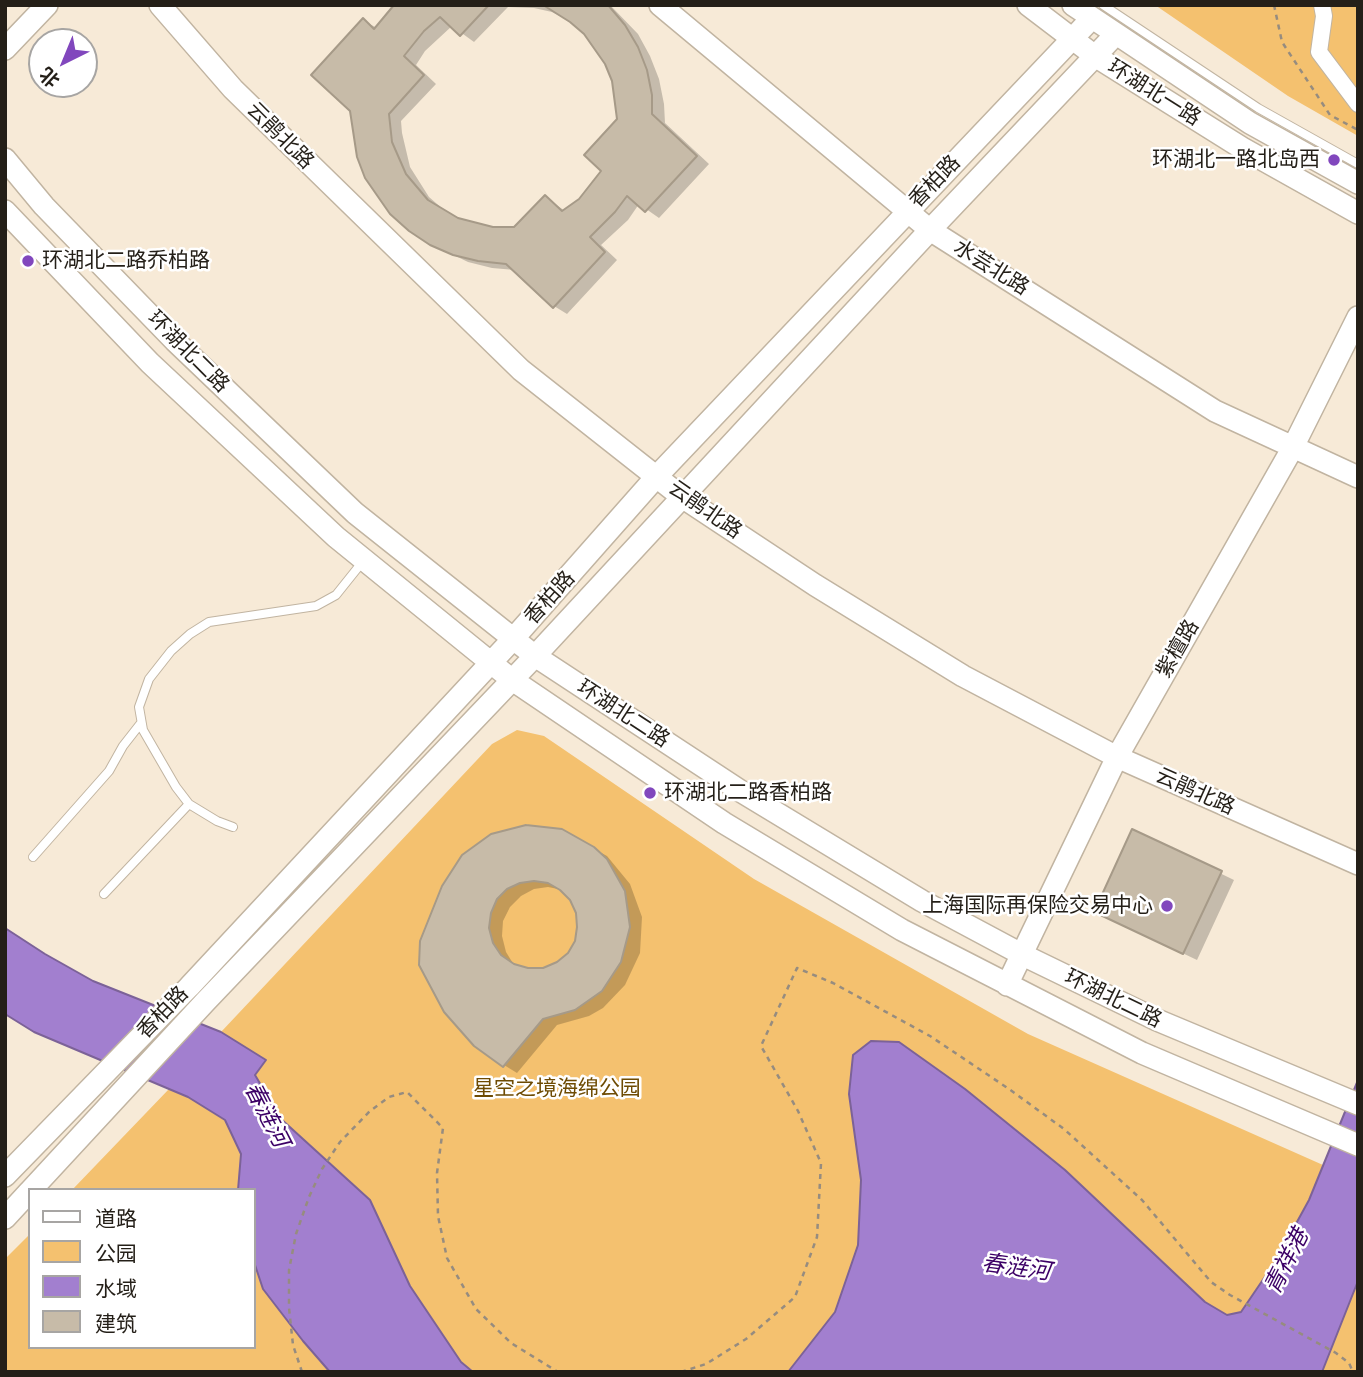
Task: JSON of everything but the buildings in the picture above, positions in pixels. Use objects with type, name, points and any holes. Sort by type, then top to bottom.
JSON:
[{"type":"main road","points":[[5,49],[47,5]]},
{"type":"main road","name":"云鹃北路","points":[[160,5],[233,89],[521,370],[682,497],[815,585],[963,676],[1117,757],[1358,864]]},
{"type":"main road","name":"水芸北路","points":[[660,5],[930,230],[1215,411],[1292,449],[1358,477]]},
{"type":"main road","name":"环湖北一路","points":[[1028,5],[1094,56],[1242,148],[1358,213]]},
{"type":"main road","name":"环湖北一路","points":[[1073,5],[1097,12],[1116,34],[1250,123],[1358,183]]},
{"type":"main road","name":"香柏路","points":[[5,1176],[188,987],[491,663],[657,476],[1097,12]]},
{"type":"main road","name":"香柏路","points":[[33,1188],[1116,34]]},
{"type":"main road","name":"环湖北二路","points":[[5,159],[44,206],[175,341],[355,513],[535,656],[741,792],[922,901],[1023,955],[1157,1020],[1358,1104]]},
{"type":"main road","name":"环湖北二路","points":[[5,211],[150,363],[335,537],[512,680],[724,823],[902,930],[1142,1053],[1358,1145]]},
{"type":"main road","name":"紫檀路","points":[[1007,985],[1117,757],[1292,449],[1358,317]]},
{"type":"main road","name":"香柏路","points":[[5,1218],[28,1193]]},
{"type":"street","points":[[1322,5],[1324,16],[1319,52],[1358,104]]},
{"type":"lane","points":[[1097,12],[1358,164]]},
{"type":"lane","points":[[233,827],[217,821],[190,804],[176,787],[143,730],[139,707],[149,679],[171,652],[190,634],[209,622],[317,606],[336,594],[364,560]]},
{"type":"lane","points":[[33,857],[109,771],[122,746],[142,723]]},
{"type":"lane","points":[[104,894],[190,804]]},
{"type":"path","points":[[1274,5],[1282,42],[1330,115],[1358,130]]},
{"type":"path","points":[[681,1372],[706,1364],[746,1339],[795,1297],[817,1237],[821,1163],[799,1111],[761,1046],[797,968],[833,983],[930,1036],[1064,1129],[1142,1200],[1212,1282],[1230,1295],[1336,1353],[1349,1363],[1353,1372]]},
{"type":"path","points":[[302,1372],[293,1345],[289,1308],[289,1270],[296,1234],[322,1169],[340,1142],[370,1111],[389,1097],[407,1092],[443,1128],[437,1173],[438,1216],[447,1258],[476,1309],[511,1343],[558,1372]]},
{"type":"green space","points":[[1155,5],[1358,5],[1358,136],[1288,96]]},
{"type":"green space","name":"星空之境海绵公园","points":[[517,730],[544,736],[754,879],[1028,1034],[1323,1165],[1295,1226],[1358,1262],[1358,1372],[5,1372],[5,1259],[28,1236],[28,1349],[256,1349],[256,1188],[74,1188],[169,1089],[188,1097],[224,1120],[266,1060],[221,1032],[492,744]]},
{"type":"water","name":"春涟河","points":[[5,928],[93,981],[221,1032],[266,1060],[255,1075],[281,1119],[370,1200],[410,1286],[461,1362],[473,1372],[330,1372],[263,1289],[256,1268],[256,1188],[238,1188],[241,1154],[225,1120],[188,1097],[34,1032],[5,1014]]},
{"type":"water","points":[[871,1041],[899,1042],[965,1089],[1065,1170],[1205,1302],[1227,1315],[1241,1312],[1275,1262],[1309,1200],[1358,1080],[1358,1281],[1322,1372],[788,1372],[835,1312],[858,1245],[861,1180],[849,1094],[853,1055]]},
{"type":"place","name":"环湖北一路北岛西","points":[[1334,160]]},
{"type":"place","name":"环湖北二路乔柏路","points":[[28,261]]},
{"type":"place","name":"环湖北二路香柏路","points":[[650,793]]},
{"type":"place","name":"上海国际再保险交易中心","points":[[1167,906]]},
{"type":"water label","name":"青祥港","points":[[1287,1262]]}]
